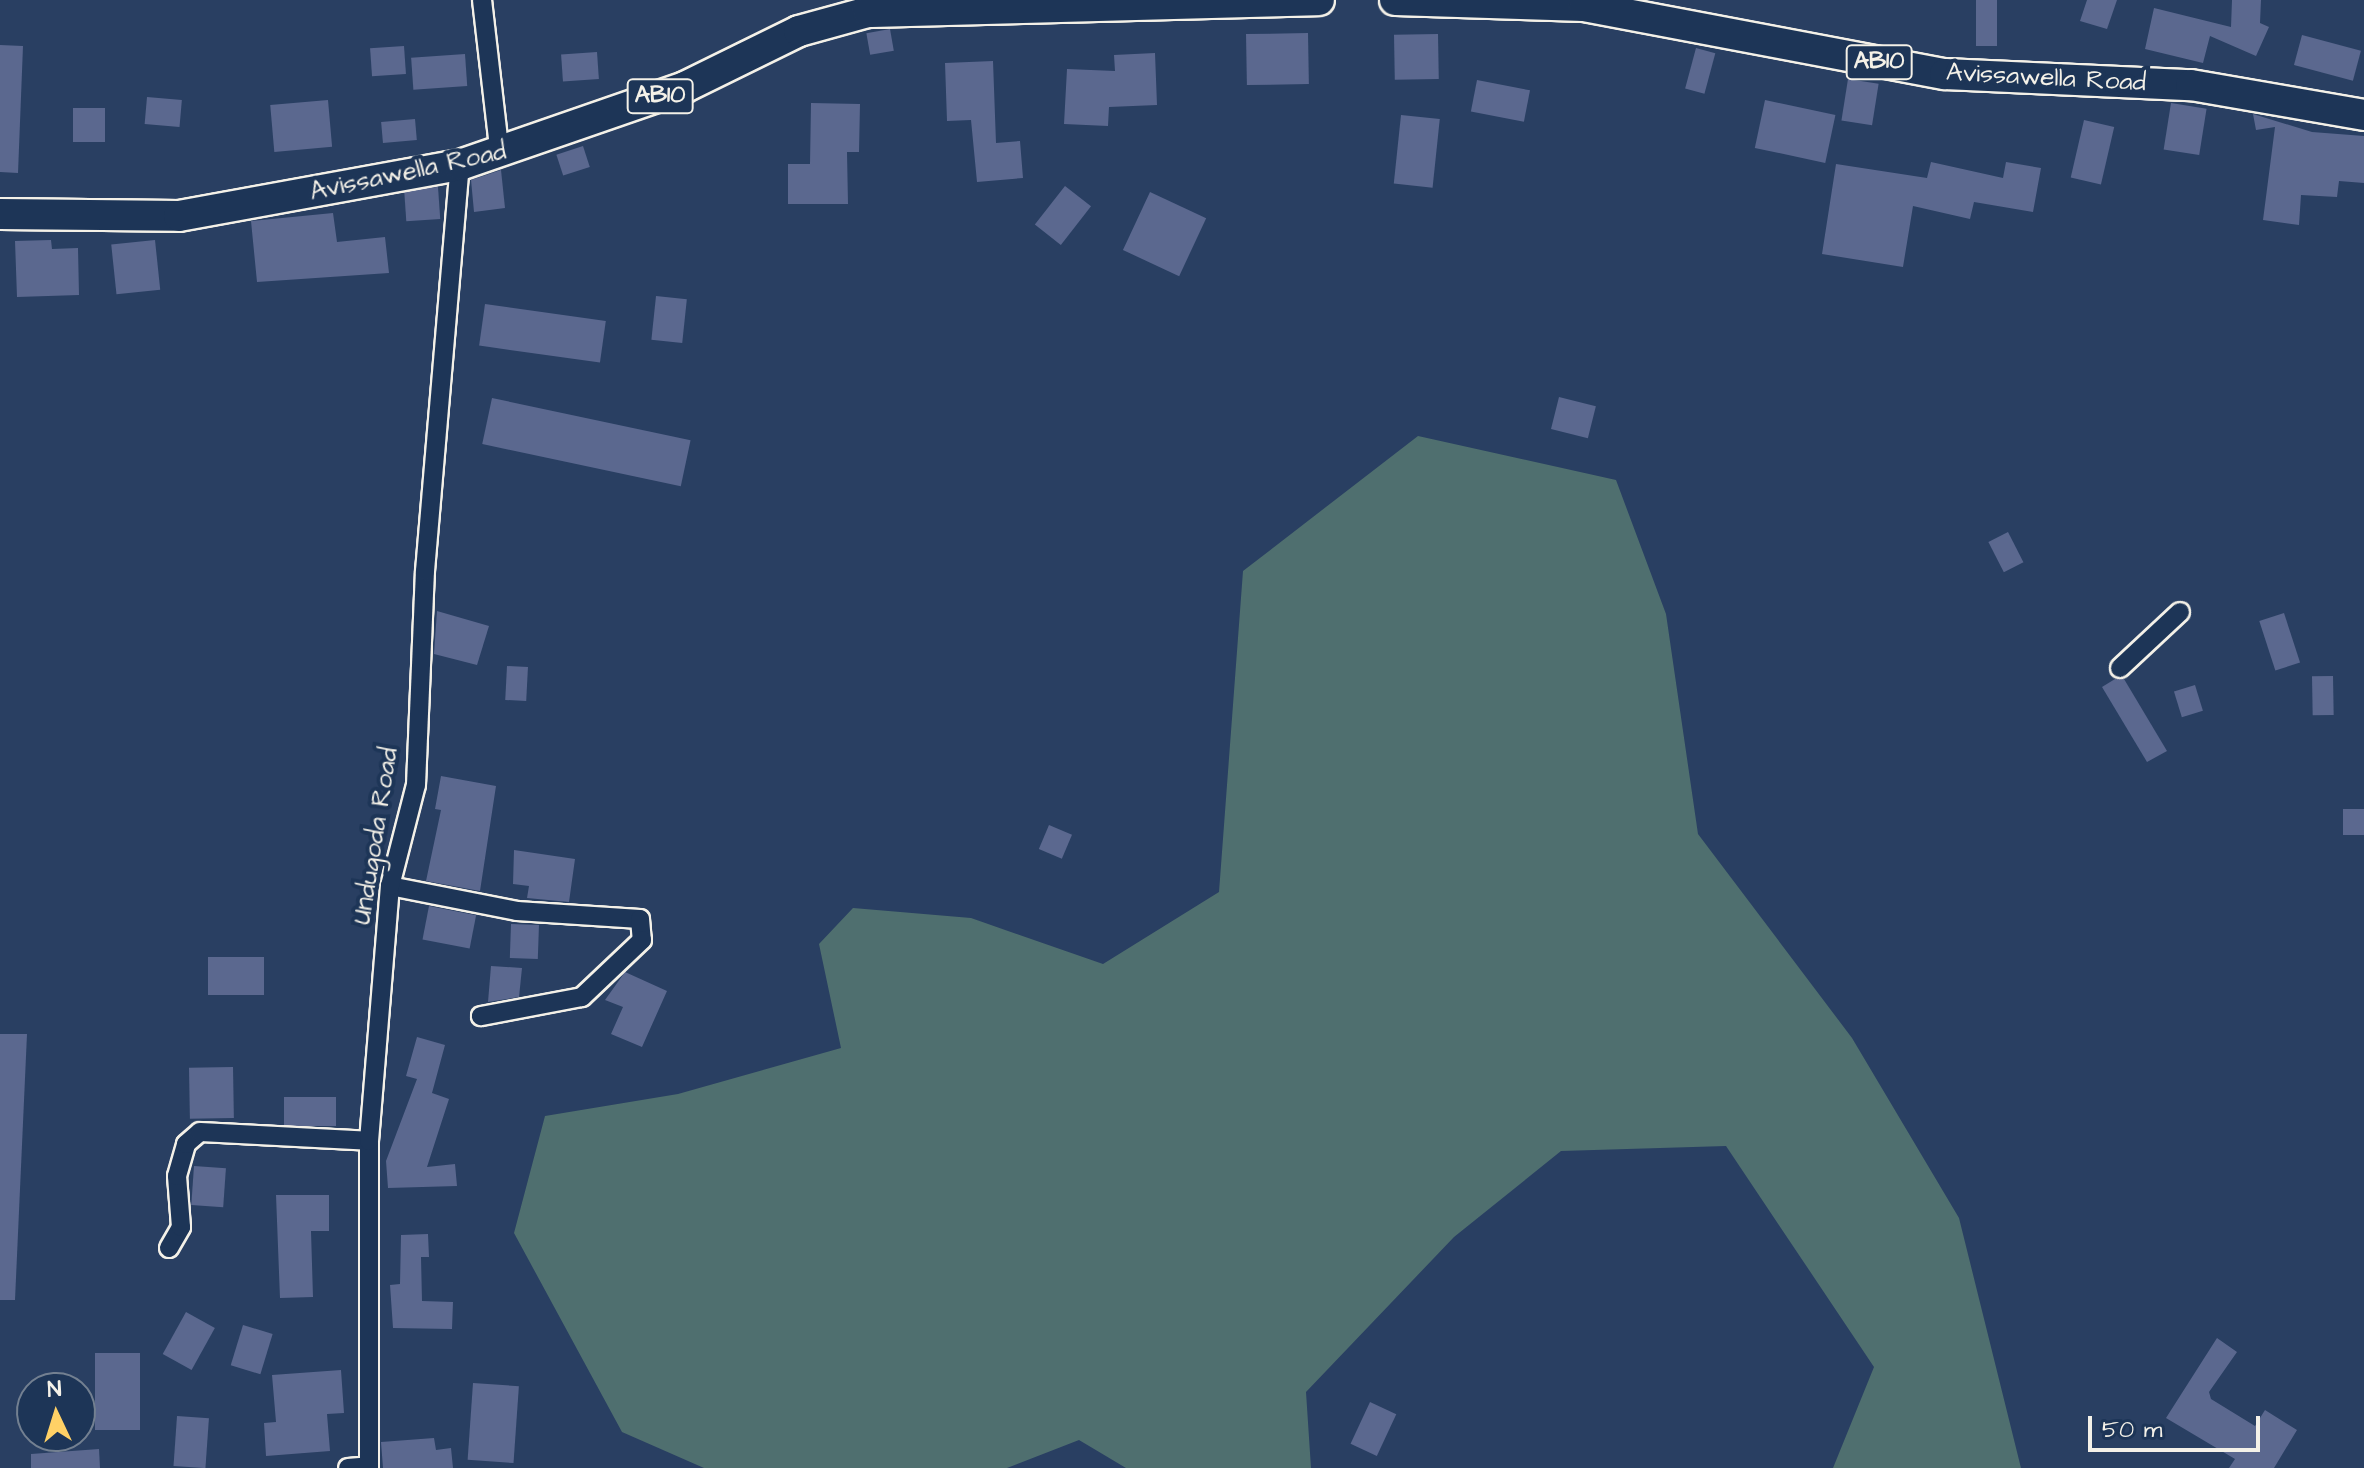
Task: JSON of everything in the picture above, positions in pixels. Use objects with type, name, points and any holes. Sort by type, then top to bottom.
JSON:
[{"type":"main road","name":"Avissawella Road","points":[[0,214],[179,216],[460,165],[500,155],[685,87],[799,31],[866,6],[1319,0]]},
{"type":"main road","name":"Avissawella Road","points":[[1395,0],[1584,6],[1945,74],[2191,85],[2364,115]]},
{"type":"street","points":[[482,0],[500,155]]},
{"type":"street","name":"Undugoda Road","points":[[369,1467],[369,1141],[390,886],[416,785],[425,571],[460,165]]},
{"type":"street","points":[[2120,668],[2180,612]]},
{"type":"street","points":[[390,886],[517,911],[640,919],[642,940],[582,997],[481,1016]]},
{"type":"street","points":[[169,1248],[181,1227],[177,1176],[186,1144],[200,1132],[369,1141]]},
{"type":"street","points":[[348,1468],[369,1467]]},
{"type":"green space","points":[[1418,436],[1616,480],[1666,614],[1698,834],[1852,1038],[1959,1218],[2021,1468],[1833,1468],[1874,1367],[1726,1146],[1561,1151],[1454,1237],[1306,1392],[1311,1468],[1126,1468],[1079,1440],[1007,1468],[704,1468],[622,1432],[514,1233],[545,1116],[678,1094],[841,1048],[819,944],[853,908],[971,918],[1103,964],[1219,892],[1243,571]]},
{"type":"building","points":[[1976,0],[1997,0],[1997,46],[1976,46]]},
{"type":"building","points":[[2087,0],[2117,0],[2107,29],[2080,21]]},
{"type":"building","points":[[2232,0],[2261,0],[2260,23],[2269,27],[2256,56],[2210,36],[2203,63],[2145,49],[2154,8],[2231,27]]},
{"type":"building","points":[[890,29],[894,51],[870,55],[866,33]]},
{"type":"building","points":[[1308,33],[1309,84],[1247,85],[1246,34]]},
{"type":"building","points":[[1438,34],[1439,79],[1395,80],[1394,35]]},
{"type":"building","points":[[2302,35],[2361,51],[2353,81],[2294,65]]},
{"type":"building","points":[[0,45],[23,46],[18,173],[0,172]]},
{"type":"building","points":[[404,46],[406,74],[372,76],[370,48]]},
{"type":"building","points":[[1696,48],[1715,53],[1704,94],[1685,89]]},
{"type":"building","points":[[597,52],[599,79],[563,81],[561,55]]},
{"type":"building","points":[[1155,53],[1157,105],[1109,107],[1108,126],[1064,124],[1067,69],[1115,71],[1114,55]]},
{"type":"building","points":[[465,54],[467,86],[413,90],[411,58]]},
{"type":"building","points":[[993,61],[996,143],[1020,141],[1023,178],[977,182],[971,120],[947,121],[945,63]]},
{"type":"building","points":[[1848,79],[1879,84],[1872,125],[1841,120]]},
{"type":"building","points":[[1477,80],[1530,90],[1524,122],[1471,111]]},
{"type":"building","points":[[147,97],[182,100],[180,127],[145,124]]},
{"type":"building","points":[[328,100],[332,147],[274,152],[270,105]]},
{"type":"building","points":[[1765,100],[1835,115],[1825,163],[1755,148]]},
{"type":"building","points":[[811,103],[860,104],[859,152],[847,152],[848,204],[788,204],[788,164],[810,164]]},
{"type":"building","points":[[2171,103],[2207,109],[2199,155],[2164,149]]},
{"type":"building","points":[[73,108],[105,108],[105,142],[73,142]]},
{"type":"building","points":[[2253,114],[2312,132],[2364,136],[2364,183],[2339,181],[2337,197],[2301,195],[2299,225],[2263,220],[2275,127],[2256,130]]},
{"type":"building","points":[[1401,115],[1440,119],[1433,188],[1394,184]]},
{"type":"building","points":[[415,119],[417,140],[383,143],[381,122]]},
{"type":"building","points":[[2084,120],[2114,127],[2101,184],[2071,177]]},
{"type":"building","points":[[583,146],[590,167],[563,176],[556,155]]},
{"type":"building","points":[[1931,162],[2003,178],[2006,162],[2041,168],[2033,212],[1974,202],[1970,219],[1913,206],[1903,267],[1822,254],[1836,164],[1927,178]]},
{"type":"building","points":[[501,170],[505,208],[474,212],[471,180]]},
{"type":"building","points":[[1065,186],[1091,206],[1061,245],[1035,225]]},
{"type":"building","points":[[438,187],[440,219],[406,221],[404,189]]},
{"type":"building","points":[[1150,192],[1206,218],[1179,276],[1123,250]]},
{"type":"building","points":[[333,213],[337,242],[385,237],[389,273],[257,282],[251,221]]},
{"type":"building","points":[[51,240],[52,249],[78,248],[79,295],[17,297],[15,241]]},
{"type":"building","points":[[155,240],[160,290],[116,294],[111,245]]},
{"type":"building","points":[[656,296],[687,299],[682,343],[651,340]]},
{"type":"building","points":[[485,304],[606,321],[600,363],[479,346]]},
{"type":"building","points":[[1559,397],[1596,406],[1588,438],[1551,429]]},
{"type":"building","points":[[492,398],[691,440],[681,486],[482,444]]},
{"type":"building","points":[[2008,532],[2023,562],[2004,572],[1988,542]]},
{"type":"building","points":[[437,611],[489,626],[477,665],[434,654]]},
{"type":"building","points":[[2284,613],[2300,662],[2275,670],[2259,621]]},
{"type":"building","points":[[507,666],[528,667],[526,701],[505,700]]},
{"type":"building","points":[[2312,676],[2333,676],[2334,715],[2313,715]]},
{"type":"building","points":[[2115,679],[2124,679],[2167,751],[2147,762],[2102,687]]},
{"type":"building","points":[[2195,685],[2203,711],[2182,717],[2174,691]]},
{"type":"building","points":[[441,776],[496,786],[480,891],[426,881],[441,810],[435,809]]},
{"type":"building","points":[[2343,809],[2364,809],[2364,835],[2343,835]]},
{"type":"building","points":[[1049,825],[1072,835],[1062,859],[1039,849]]},
{"type":"building","points":[[514,850],[575,859],[569,902],[527,898],[529,886],[513,884]]},
{"type":"building","points":[[429,906],[476,915],[470,949],[423,939]]},
{"type":"building","points":[[511,924],[539,925],[538,959],[510,958]]},
{"type":"building","points":[[208,957],[264,957],[264,995],[208,995]]},
{"type":"building","points":[[491,966],[522,968],[519,997],[488,1002]]},
{"type":"building","points":[[625,972],[667,991],[642,1047],[611,1034],[623,1007],[605,1000]]},
{"type":"building","points":[[0,1034],[27,1034],[15,1300],[0,1300]]},
{"type":"building","points":[[417,1037],[445,1045],[432,1093],[449,1099],[427,1167],[455,1164],[457,1186],[388,1188],[386,1161],[417,1079],[406,1076]]},
{"type":"building","points":[[233,1067],[234,1118],[190,1119],[189,1068]]},
{"type":"building","points":[[284,1097],[336,1097],[336,1126],[284,1126]]},
{"type":"building","points":[[194,1166],[226,1168],[223,1207],[191,1205]]},
{"type":"building","points":[[276,1195],[329,1195],[329,1231],[311,1231],[313,1297],[280,1298]]},
{"type":"building","points":[[428,1234],[429,1257],[421,1257],[422,1301],[453,1302],[452,1329],[393,1328],[390,1285],[400,1284],[401,1235]]},
{"type":"building","points":[[186,1312],[215,1328],[192,1370],[163,1354]]},
{"type":"building","points":[[243,1325],[273,1334],[260,1374],[231,1365]]},
{"type":"building","points":[[2217,1338],[2237,1352],[2209,1392],[2211,1399],[2255,1426],[2265,1410],[2297,1430],[2274,1468],[2229,1468],[2235,1459],[2166,1418]]},
{"type":"building","points":[[95,1353],[140,1353],[140,1430],[96,1430]]},
{"type":"building","points":[[341,1370],[344,1413],[327,1414],[330,1451],[266,1456],[264,1423],[276,1422],[272,1375]]},
{"type":"building","points":[[473,1383],[519,1386],[514,1463],[468,1460]]},
{"type":"building","points":[[1370,1402],[1396,1414],[1377,1456],[1351,1444]]},
{"type":"building","points":[[177,1416],[209,1418],[205,1468],[174,1466]]},
{"type":"building","points":[[434,1438],[436,1450],[451,1448],[453,1468],[383,1468],[381,1442]]},
{"type":"building","points":[[99,1449],[100,1468],[31,1468],[31,1454],[96,1452]]}]
